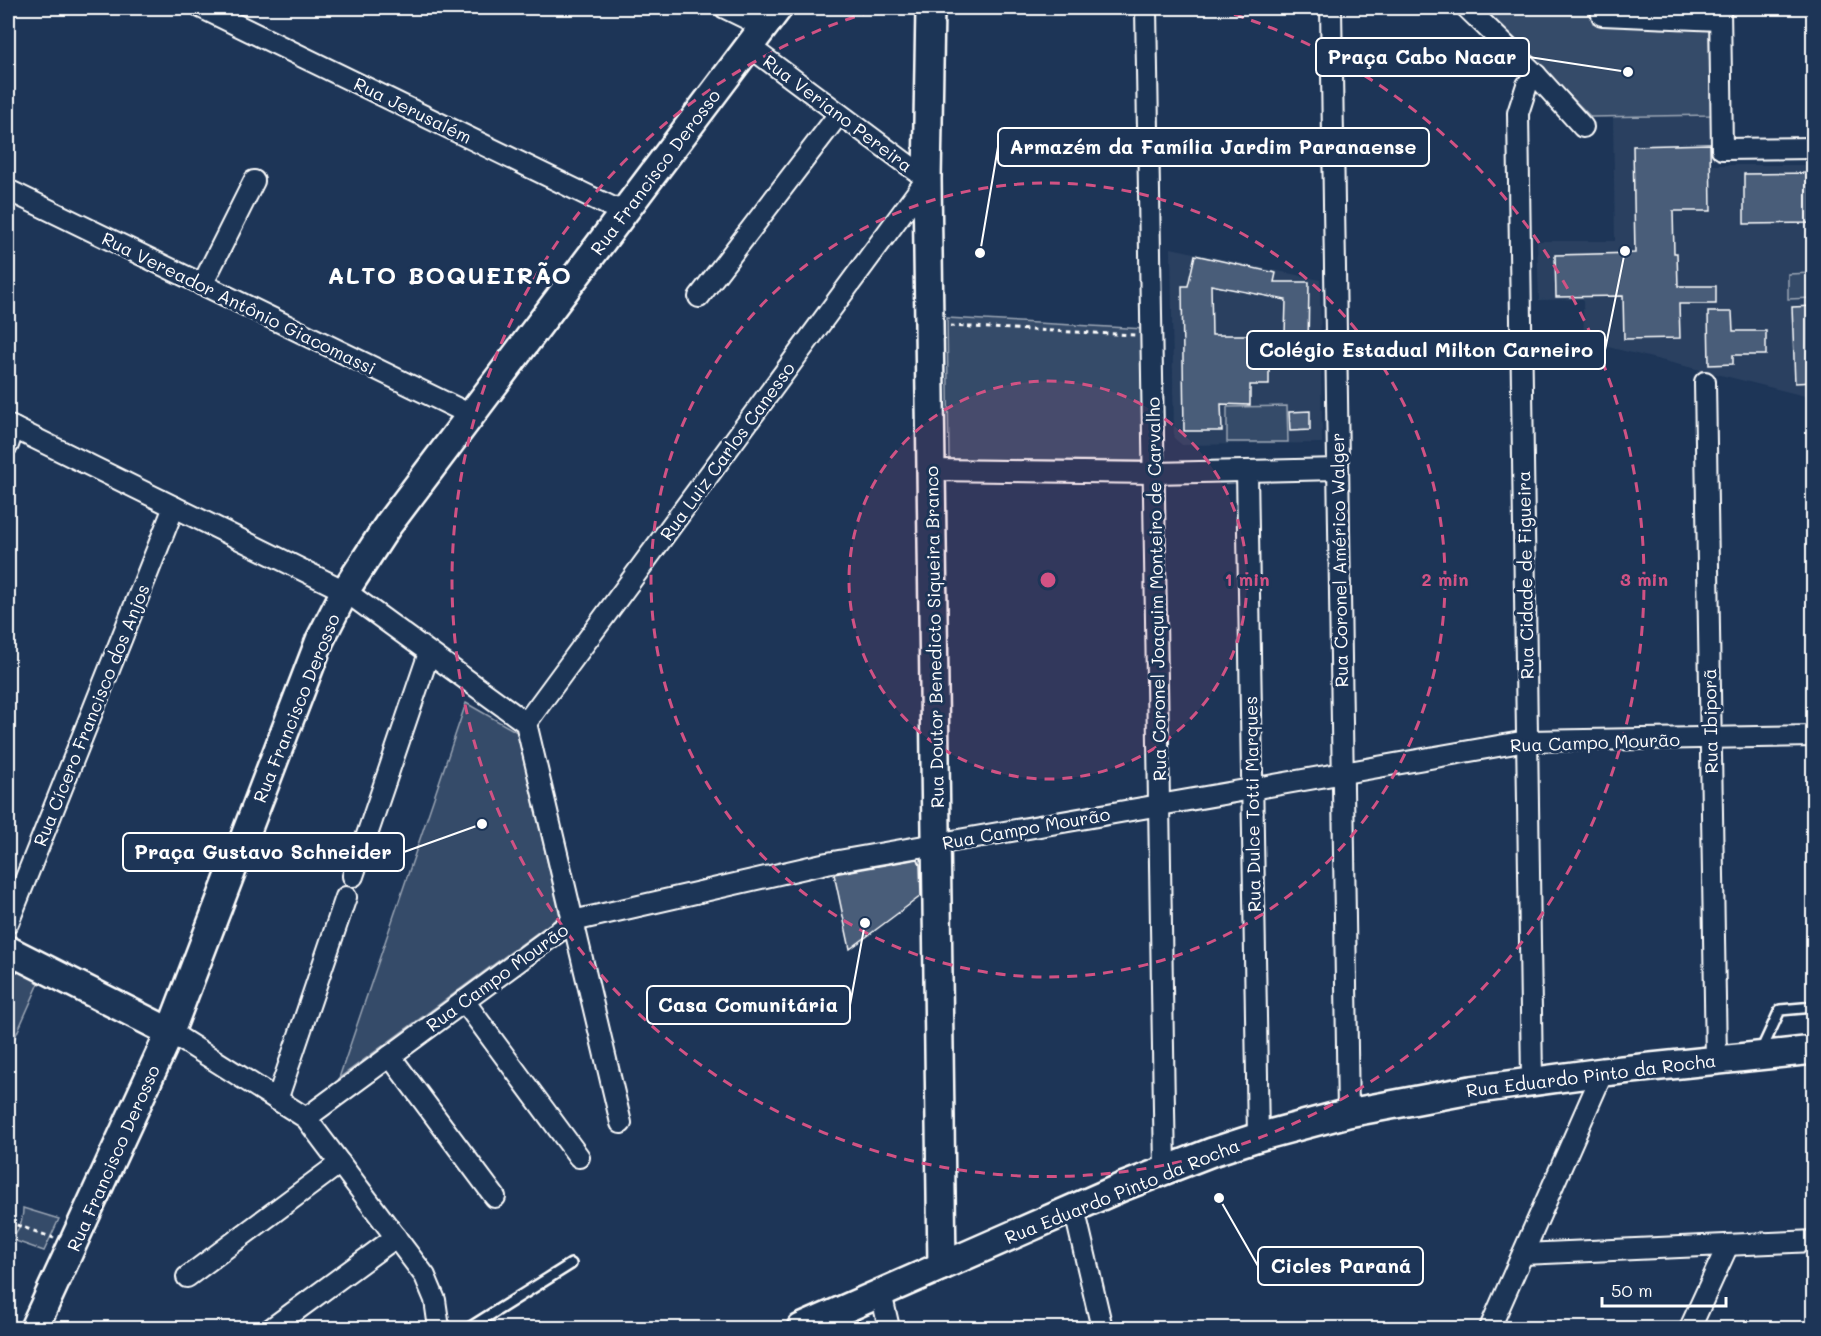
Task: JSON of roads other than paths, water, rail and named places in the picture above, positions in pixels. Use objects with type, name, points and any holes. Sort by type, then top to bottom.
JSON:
[{"type":"street","name":"Rua Jerusalém","points":[[202,8],[624,213]]},
{"type":"street","name":"Rua Veriano Pereira","points":[[725,8],[764,27],[840,114],[927,180]]},
{"type":"street","name":"Rua Doutor Benedicto Siqueira Branco","points":[[930,8],[927,180],[942,1266]]},
{"type":"street","name":"Rua Coronel Joaquim Monteiro de Carvalho","points":[[1146,8],[1166,1170]]},
{"type":"street","name":"Rua Coronel Américo Walger","points":[[1331,8],[1348,1113]]},
{"type":"street","points":[[1467,8],[1536,75],[1583,127]]},
{"type":"street","points":[[1601,11],[1720,14],[1722,149],[1814,148]]},
{"type":"street","name":"Rua Francisco Derosso","points":[[34,1329],[170,1032],[320,640],[345,591],[388,525],[764,27]]},
{"type":"street","name":"Rua Cidade de Figueira","points":[[1532,1080],[1518,113],[1527,85],[1536,75]]},
{"type":"street","points":[[699,297],[840,114]]},
{"type":"street","name":"Rua Luiz Carlos Canesso","points":[[526,723],[927,180]]},
{"type":"street","points":[[202,285],[254,181]]},
{"type":"street","name":"Rua Vereador Antônio Giacomassi","points":[[8,190],[471,415]]},
{"type":"street","name":"Rua Ibiporã","points":[[1705,382],[1716,1060]]},
{"type":"street","points":[[10,433],[174,507],[345,591],[526,723],[621,1123]]},
{"type":"street","points":[[932,470],[1154,473],[1338,469]]},
{"type":"street","name":"Rua Dulce Totti Marques","points":[[1247,471],[1258,1137]]},
{"type":"street","name":"Rua Cícero Francisco dos Anjos","points":[[8,923],[174,507]]},
{"type":"street","points":[[354,876],[429,653]]},
{"type":"street","name":"Rua Campo Mourão","points":[[306,1118],[573,921],[827,863],[1527,741],[1814,736]]},
{"type":"street","points":[[277,1100],[346,897]]},
{"type":"street","points":[[8,950],[170,1032],[306,1118],[425,1276],[435,1300],[439,1329]]},
{"type":"street","points":[[464,1001],[579,1157]]},
{"type":"street","name":"Rua Eduardo Pinto da Rocha","points":[[801,1329],[1074,1208],[1166,1170],[1258,1137],[1348,1113],[1532,1080],[1814,1050]]},
{"type":"street","points":[[390,1056],[495,1197]]},
{"type":"street","points":[[1490,1329],[1603,1072]]},
{"type":"street","points":[[187,1277],[340,1163]]},
{"type":"street","points":[[1074,1208],[1102,1329]]},
{"type":"street","points":[[272,1329],[396,1237]]},
{"type":"street","points":[[1522,1254],[1814,1241]]},
{"type":"street","points":[[1690,1329],[1728,1245]]},
{"type":"street","points":[[881,1293],[889,1329]]},
{"type":"lane","points":[[1760,1055],[1780,1010],[1814,1007]]},
{"type":"lane","points":[[469,1329],[571,1264]]},
{"type":"place","name":"Praça Cabo Nacar","points":[[1628,72]]},
{"type":"place","name":"Colégio Estadual Milton Carneiro","points":[[1625,251]]},
{"type":"place","name":"Armazém da Família Jardim Paranaense","points":[[980,253]]},
{"type":"place","name":"Praça Gustavo Schneider","points":[[482,824]]},
{"type":"place","name":"Casa Comunitária","points":[[865,923]]},
{"type":"place","name":"Cicles Paraná","points":[[1219,1198]]},
{"type":"district","name":"ALTO BOQUEIRÃO","points":[[450,274]]}]
